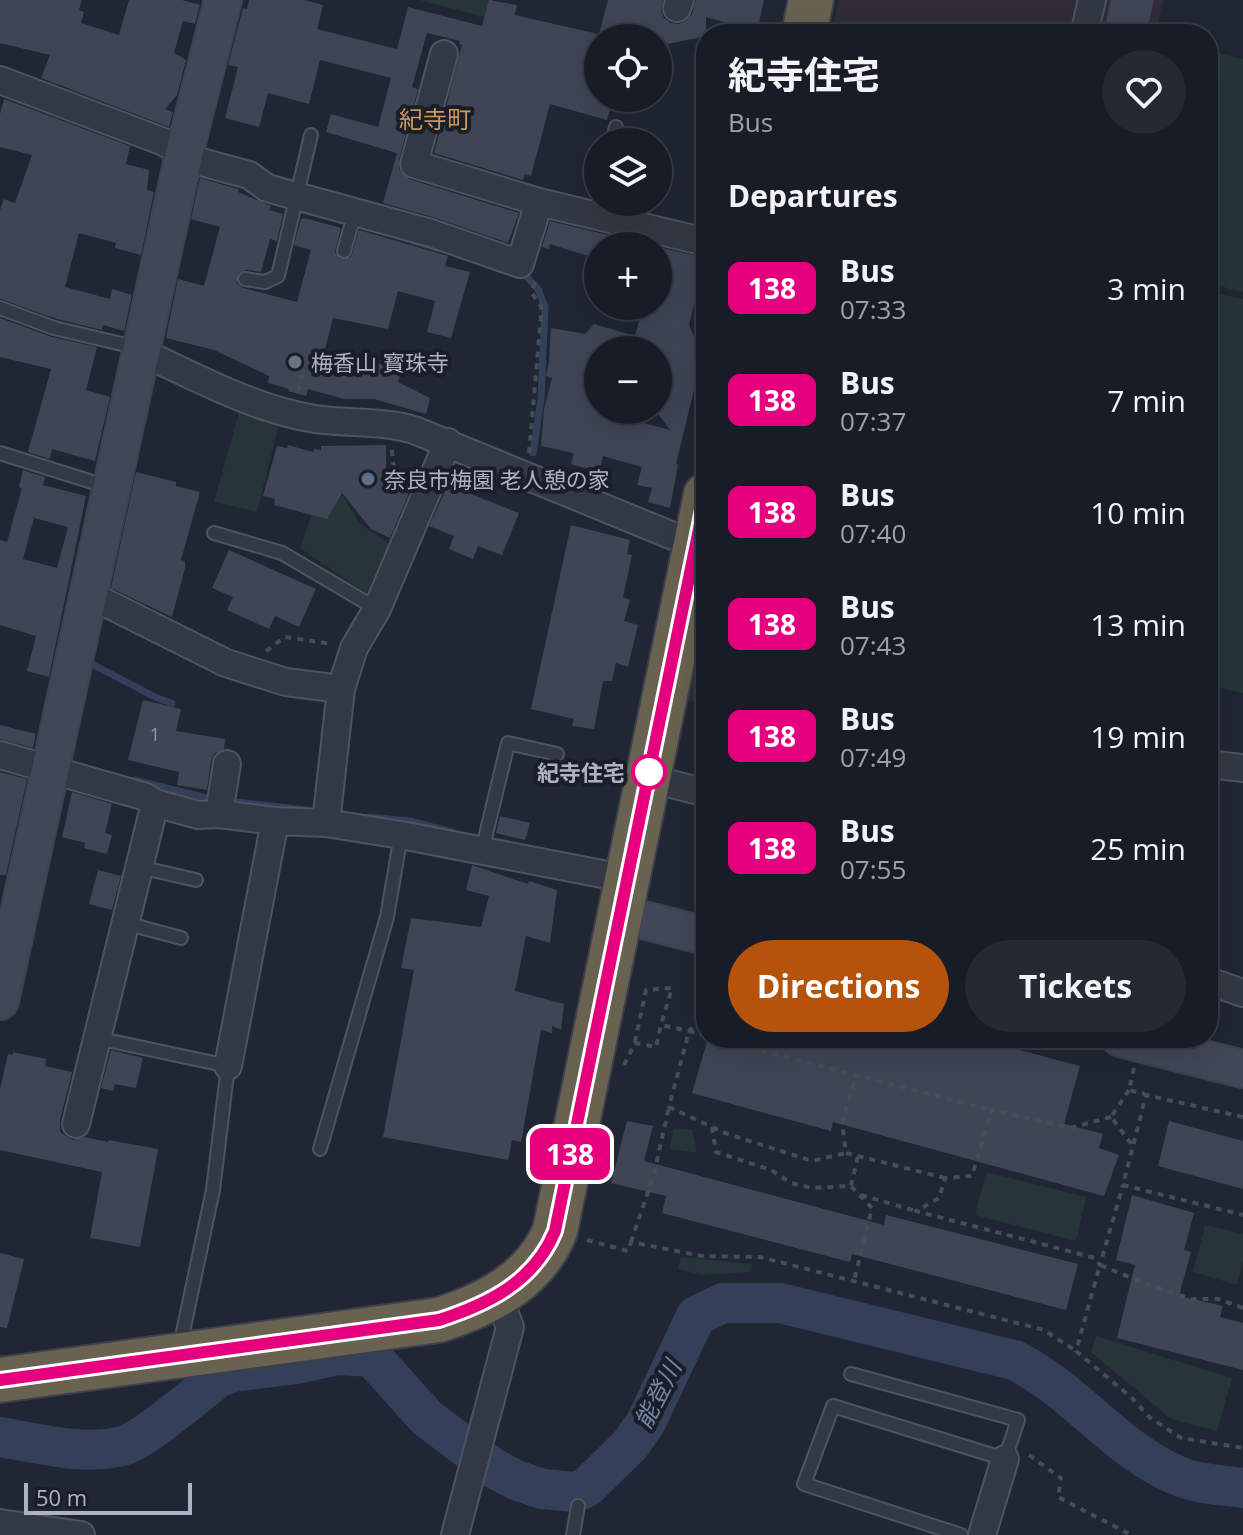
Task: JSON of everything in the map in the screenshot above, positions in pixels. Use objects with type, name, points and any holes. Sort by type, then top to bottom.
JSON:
[{"type":"highway","points":[[806,24],[811,0]]},
{"type":"highway","points":[[0,1380],[439,1320],[474,1309],[498,1296],[533,1269],[546,1252],[555,1231],[696,540]]},
{"type":"street","points":[[0,1001],[184,154],[222,14],[223,0]]},
{"type":"street","points":[[1086,24],[1092,0]]},
{"type":"street","points":[[444,54],[414,164],[539,202],[595,210],[696,239]]},
{"type":"street","points":[[0,80],[164,142],[194,160],[249,175],[267,188],[431,233],[520,264],[539,202]]},
{"type":"street","points":[[141,352],[266,408],[316,420],[392,424],[448,442],[695,545]]},
{"type":"street","points":[[326,823],[341,689],[354,648],[377,609],[448,442]]},
{"type":"street","points":[[88,594],[226,663],[286,682],[341,689]]},
{"type":"street","points":[[0,755],[198,815],[326,823],[482,851],[624,897],[696,931]]},
{"type":"street","points":[[219,814],[227,764]]},
{"type":"street","points":[[1218,766],[1243,768]]},
{"type":"street","points":[[648,778],[696,790]]},
{"type":"street","points":[[76,1124],[155,803]]},
{"type":"street","points":[[228,1066],[275,821]]},
{"type":"street","points":[[1218,984],[1243,993]]},
{"type":"street","points":[[1128,1048],[1243,1069]]},
{"type":"street","points":[[455,1535],[510,1327],[498,1296]]},
{"type":"street","points":[[982,1535],[1008,1450]]},
{"type":"street","points":[[0,1523],[81,1535]]},
{"type":"lane","points":[[245,279],[265,282],[278,276],[311,135]]},
{"type":"lane","points":[[344,251],[355,211]]},
{"type":"lane","points":[[0,308],[54,328],[130,346],[141,352]]},
{"type":"lane","points":[[0,453],[111,488]]},
{"type":"lane","points":[[214,533],[282,553],[377,609]]},
{"type":"lane","points":[[482,851],[508,743],[557,754]]},
{"type":"lane","points":[[320,1149],[387,917],[401,835]]},
{"type":"lane","points":[[139,867],[196,880]]},
{"type":"lane","points":[[125,923],[181,938]]},
{"type":"lane","points":[[97,1038],[228,1066],[213,1190],[178,1357]]},
{"type":"lane","points":[[851,1374],[1018,1420],[1008,1450],[833,1406],[804,1484],[961,1535]]},
{"type":"lane","points":[[573,1535],[578,1506]]},
{"type":"path","points":[[520,264],[535,281],[532,293],[541,307],[537,385],[525,475]]},
{"type":"path","points":[[298,401],[301,377],[331,365],[334,356],[327,354]]},
{"type":"path","points":[[392,424],[393,469],[401,480],[426,491]]},
{"type":"path","points":[[244,669],[285,637],[354,648]]},
{"type":"path","points":[[588,1069],[626,1064],[635,1043],[646,990],[672,988],[656,1047],[635,1043]]},
{"type":"path","points":[[555,1231],[628,1251],[654,1174],[689,1031],[696,1024]]},
{"type":"path","points":[[661,1025],[696,1033]]},
{"type":"path","points":[[752,1048],[1070,1128],[1111,1117],[1129,1090],[1128,1048]]},
{"type":"path","points":[[846,1153],[842,1123],[856,1075]]},
{"type":"path","points":[[1129,1090],[1243,1117]]},
{"type":"path","points":[[1076,1351],[1146,1095]]},
{"type":"path","points":[[669,1107],[712,1127],[812,1161],[846,1153],[945,1178],[972,1176],[992,1110]]},
{"type":"path","points":[[1111,1117],[1133,1146]]},
{"type":"path","points":[[712,1127],[716,1152],[771,1170],[791,1183],[812,1188],[851,1186]]},
{"type":"path","points":[[851,1186],[858,1156]]},
{"type":"path","points":[[916,1211],[939,1198],[945,1178]]},
{"type":"path","points":[[1123,1185],[1243,1215]]},
{"type":"path","points":[[851,1186],[872,1208],[854,1282]]},
{"type":"path","points":[[859,1195],[1095,1258],[1100,1265],[1192,1299],[1218,1299],[1243,1308]]},
{"type":"path","points":[[631,1242],[702,1256],[760,1257],[1044,1330],[1076,1351],[1132,1398],[1149,1417],[1181,1438],[1243,1448]]},
{"type":"path","points":[[1008,1450],[1061,1478],[1058,1497],[1131,1535]]},
{"type":"path","points":[[1114,1535],[1117,1527]]},
{"type":"shaded area","points":[[419,0],[493,0],[488,18]]},
{"type":"shaded area","points":[[839,0],[1163,0],[1158,24],[833,24]]},
{"type":"shaded area","points":[[1218,53],[1243,59],[1243,292],[1218,286]]},
{"type":"shaded area","points":[[1218,294],[1243,299],[1243,693],[1218,687]]},
{"type":"shaded area","points":[[239,412],[279,424],[257,512],[214,502]]},
{"type":"shaded area","points":[[323,482],[340,491],[359,523],[390,544],[366,593],[300,548]]},
{"type":"shaded area","points":[[696,659],[696,702],[687,700]]},
{"type":"shaded area","points":[[673,1128],[692,1130],[697,1153],[670,1149]]},
{"type":"shaded area","points":[[986,1172],[1086,1197],[1076,1241],[975,1215]]},
{"type":"shaded area","points":[[1205,1225],[1243,1234],[1243,1261],[1237,1285],[1193,1272]]},
{"type":"shaded area","points":[[681,1257],[753,1264],[751,1272],[702,1275],[678,1269]]},
{"type":"shaded area","points":[[1096,1336],[1232,1378],[1217,1431],[1171,1419],[1091,1352]]},
{"type":"building","points":[[0,0],[82,0],[79,10],[84,12],[81,23],[119,35],[129,0],[182,0],[200,5],[195,24],[183,21],[174,53],[186,60],[177,95],[165,109],[173,112],[169,127],[41,78],[50,55],[0,43]]},
{"type":"building","points":[[249,0],[304,0],[323,5],[317,29],[397,49],[408,7],[482,26],[489,0],[517,5],[515,15],[584,31],[584,112],[609,112],[607,120],[550,104],[531,176],[525,174],[523,180],[434,153],[462,45],[460,41],[427,33],[412,87],[418,89],[399,169],[409,179],[519,213],[508,243],[383,203],[397,153],[326,132],[331,114],[378,127],[391,78],[320,60],[309,104],[268,93],[259,127],[225,118],[238,67],[228,65],[243,8],[247,9]]},
{"type":"building","points":[[608,0],[663,0],[661,10],[664,18],[679,24],[692,14],[696,0],[764,0],[759,24],[730,24],[706,17],[706,24],[696,24],[696,38],[672,43],[672,24],[602,24]]},
{"type":"building","points":[[1111,0],[1154,0],[1148,24],[1105,24]]},
{"type":"building","points":[[4,99],[130,146],[126,164],[149,170],[147,190],[154,192],[141,255],[115,248],[116,243],[79,233],[65,287],[110,299],[112,289],[132,295],[124,331],[103,325],[102,330],[57,319],[0,299],[0,210],[4,199],[15,203],[32,155],[0,147],[0,114]]},
{"type":"building","points":[[200,178],[238,189],[238,192],[271,206],[269,210],[283,214],[277,241],[270,239],[261,272],[246,270],[238,274],[237,283],[243,288],[297,302],[311,250],[294,245],[301,219],[305,218],[341,228],[335,252],[341,259],[351,257],[359,230],[448,256],[445,266],[470,272],[451,338],[427,332],[435,301],[398,291],[388,329],[333,318],[322,361],[403,365],[398,382],[430,398],[426,414],[374,399],[344,399],[308,389],[306,396],[288,391],[268,383],[269,376],[214,350],[166,338],[178,279],[204,286],[220,227],[191,219]]},
{"type":"building","points":[[550,221],[595,232],[584,232],[584,255],[550,244],[549,249],[542,247]]},
{"type":"building","points":[[672,250],[696,256],[696,296],[689,325],[696,342],[696,381],[676,464],[670,508],[648,502],[652,488],[637,485],[642,467],[603,456],[599,472],[571,464],[574,453],[541,446],[544,409],[552,378],[546,376],[551,328],[585,334],[594,324],[635,336],[639,320],[672,320]]},
{"type":"building","points":[[0,318],[52,337],[97,347],[86,390],[110,397],[95,461],[52,449],[50,459],[28,452],[51,369],[0,357]]},
{"type":"building","points":[[288,445],[313,452],[314,449],[321,450],[321,446],[386,445],[386,470],[397,488],[410,491],[390,538],[371,529],[342,493],[327,519],[274,505],[275,499],[263,496],[277,446],[287,448]]},
{"type":"building","points":[[23,470],[45,477],[43,485],[86,496],[49,677],[27,671],[36,636],[0,625],[0,540],[7,542],[22,488],[19,487]],"holes":[[[34,518],[68,527],[57,568],[23,559]]]},
{"type":"building","points":[[136,472],[200,492],[181,560],[185,561],[185,568],[172,617],[111,588]]},
{"type":"building","points":[[448,485],[519,513],[502,555],[478,546],[473,559],[449,549],[454,536],[429,526]]},
{"type":"building","points":[[571,525],[630,540],[627,554],[632,555],[623,597],[630,600],[624,621],[638,625],[628,667],[616,663],[612,681],[603,681],[594,729],[572,726],[574,719],[531,709]]},
{"type":"building","points":[[229,550],[316,589],[299,627],[275,616],[269,629],[227,610],[233,597],[212,588]]},
{"type":"building","points":[[143,700],[181,709],[176,731],[225,739],[224,749],[215,753],[211,761],[207,790],[177,785],[179,772],[128,760]]},
{"type":"building","points":[[0,725],[36,734],[33,748],[0,739]]},
{"type":"building","points":[[0,772],[27,779],[6,875],[0,875]]},
{"type":"building","points":[[72,792],[112,804],[105,833],[112,835],[107,854],[84,848],[85,843],[62,837]]},
{"type":"building","points":[[500,816],[530,823],[525,840],[496,833]]},
{"type":"building","points":[[472,865],[528,884],[529,881],[557,890],[550,943],[526,936],[515,991],[564,1004],[561,1030],[552,1026],[552,1033],[541,1030],[521,1142],[512,1140],[508,1160],[383,1137],[414,970],[401,968],[411,918],[481,927],[489,896],[466,890]]},
{"type":"building","points":[[98,870],[121,876],[112,910],[89,904]]},
{"type":"building","points":[[705,1048],[1012,1048],[1080,1066],[1064,1124],[1103,1134],[1099,1148],[1119,1155],[1104,1196],[833,1122],[831,1131],[692,1093]]},
{"type":"building","points":[[111,1050],[143,1058],[136,1088],[115,1084],[113,1091],[101,1088]]},
{"type":"building","points":[[13,1052],[46,1059],[45,1066],[72,1072],[60,1132],[73,1140],[84,1137],[158,1149],[140,1247],[90,1238],[102,1172],[0,1150],[0,1089],[8,1054],[13,1055]]},
{"type":"building","points":[[627,1121],[653,1126],[644,1161],[884,1225],[886,1215],[1078,1264],[1066,1310],[852,1254],[850,1262],[662,1213],[666,1196],[611,1183]]},
{"type":"building","points":[[1169,1121],[1243,1141],[1243,1189],[1158,1166]]},
{"type":"building","points":[[1132,1195],[1194,1213],[1184,1250],[1191,1252],[1179,1296],[1223,1306],[1220,1317],[1243,1323],[1243,1370],[1117,1338],[1135,1265],[1116,1260]]},
{"type":"building","points":[[0,1253],[24,1259],[7,1328],[0,1327]]},
{"type":"waterway","points":[[413,241],[440,249]]},
{"type":"waterway","points":[[517,273],[526,276],[538,289],[545,307],[541,399],[533,453]]},
{"type":"waterway","points":[[88,664],[172,703]]},
{"type":"waterway","points":[[134,780],[215,800]]},
{"type":"waterway","points":[[227,801],[306,810]]},
{"type":"waterway","points":[[370,817],[409,821],[452,832]]},
{"type":"waterway","name":"能登川","points":[[0,1437],[77,1449],[122,1446],[156,1427],[218,1378],[233,1372],[338,1355],[372,1357],[427,1418],[493,1468],[542,1489],[576,1492],[587,1487],[630,1445],[646,1422],[696,1316],[723,1303],[780,1303],[1014,1360],[1056,1386],[1133,1450],[1154,1463],[1192,1480],[1243,1488]]},
{"type":"bus line","name":"138","points":[[0,1380],[439,1320],[474,1309],[498,1296],[533,1269],[546,1252],[555,1231],[696,544]]},
{"type":"place","name":"梅香山 寳珠寺","points":[[295,362]]},
{"type":"place","name":"奈良市梅園 老人憩の家","points":[[368,479]]},
{"type":"place","name":"紀寺住宅","points":[[649,772]]},
{"type":"district","name":"紀寺町","points":[[435,118]]}]
